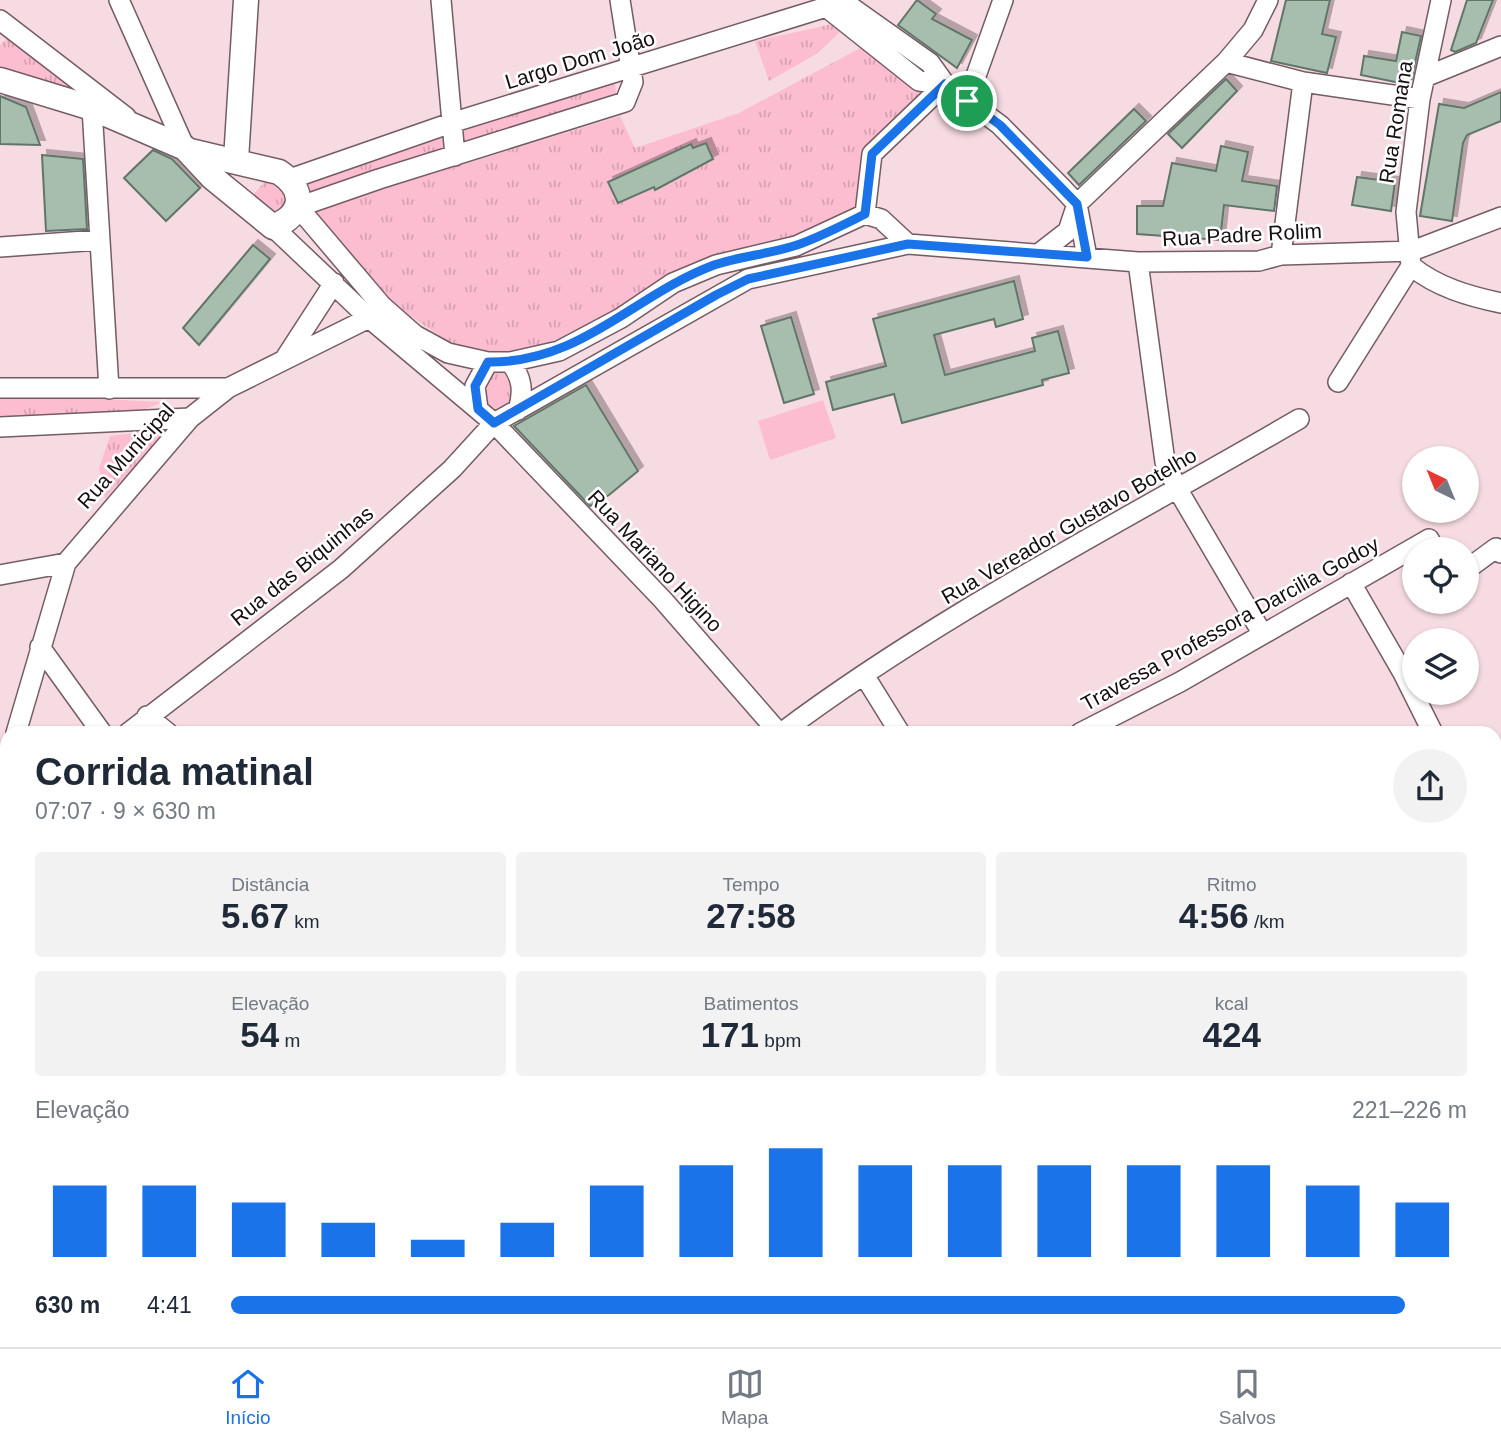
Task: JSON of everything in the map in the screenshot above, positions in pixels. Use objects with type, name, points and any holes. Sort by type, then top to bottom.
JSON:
[{"type":"main road","points":[[236,160],[246,0]]},
{"type":"main road","points":[[0,81],[92,108],[133,123],[187,149],[236,160],[279,174],[297,194],[298,207],[293,216],[273,227],[213,178],[187,149]]},
{"type":"main road","points":[[243,203],[250,181],[279,174]]},
{"type":"street","points":[[119,0],[187,149]]},
{"type":"street","points":[[441,0],[455,156]]},
{"type":"street","points":[[620,0],[633,82],[625,102],[298,207],[382,306],[415,335],[448,353],[488,362],[510,362],[559,351],[621,318],[673,283],[716,265],[796,246],[861,216],[881,219],[908,244]]},
{"type":"street","points":[[967,101],[1003,0]]},
{"type":"street","points":[[1041,252],[1068,231],[1077,204],[1226,62],[1253,30],[1268,0]]},
{"type":"street","name":"Rua Romana","points":[[1411,258],[1406,212],[1420,99],[1441,0]]},
{"type":"street","points":[[840,3],[930,62],[945,84],[1000,125],[1077,204],[1087,257]]},
{"type":"street","name":"Largo Dom João","points":[[279,174],[330,168],[451,123],[840,3]]},
{"type":"street","points":[[1,21],[133,123]]},
{"type":"street","points":[[1425,77],[1501,46]]},
{"type":"street","points":[[1226,62],[1303,82],[1420,99]]},
{"type":"street","points":[[1282,255],[1303,82]]},
{"type":"street","points":[[866,252],[855,236],[872,154],[945,84]]},
{"type":"street","points":[[92,108],[109,389]]},
{"type":"street","points":[[1338,382],[1411,258],[1501,217]]},
{"type":"street","points":[[273,227],[369,318],[494,423],[518,410],[522,397],[518,373],[510,362]]},
{"type":"street","points":[[0,247],[99,240]]},
{"type":"street","name":"Rua Padre Rolim","points":[[518,410],[748,279],[908,244],[1041,252],[1138,262],[1259,261],[1282,255],[1411,258]]},
{"type":"street","points":[[1411,258],[1427,279],[1469,296],[1501,303]]},
{"type":"street","points":[[1138,262],[1165,462],[1178,490],[1262,633]]},
{"type":"street","points":[[285,358],[334,283]]},
{"type":"street","name":"Rua Municipal","points":[[66,563],[190,418],[228,388],[369,318]]},
{"type":"street","points":[[478,409],[475,386],[488,362]]},
{"type":"street","points":[[0,388],[228,388]]},
{"type":"street","points":[[0,427],[190,418]]},
{"type":"street","name":"Rua Vereador Gustavo Botelho","points":[[789,726],[842,687],[864,676],[957,616],[1299,419]]},
{"type":"street","name":"Rua das Biquinhas","points":[[136,726],[341,569],[453,469],[494,423]]},
{"type":"street","name":"Rua Mariano Higino","points":[[494,423],[663,600],[774,726]]},
{"type":"street","points":[[1479,561],[1499,546]]},
{"type":"street","name":"Travessa Professora Darcilia Godoy","points":[[1094,726],[1180,682],[1402,554]]},
{"type":"street","points":[[0,575],[66,563],[18,726]]},
{"type":"street","points":[[1351,583],[1403,673],[1430,726]]},
{"type":"street","points":[[40,647],[97,726]]},
{"type":"street","points":[[864,676],[896,726]]},
{"type":"street","points":[[147,716],[159,726]]},
{"type":"green space","points":[[837,23],[842,30],[818,53],[769,81],[755,41]]},
{"type":"green space","points":[[10,36],[111,108],[0,72],[0,45]]},
{"type":"green space","points":[[864,46],[922,92],[865,150],[856,211],[806,235],[724,255],[559,345],[498,357],[455,346],[388,301],[311,211],[620,116],[635,148],[739,113]]},
{"type":"green space","points":[[611,80],[615,85],[617,98],[305,198],[302,183]]},
{"type":"green space","points":[[267,179],[286,196],[289,208],[277,214],[266,210],[253,195]]},
{"type":"green space","points":[[489,366],[508,366],[515,407],[494,419],[480,407]]},
{"type":"green space","points":[[0,394],[163,402],[136,413],[0,418]]},
{"type":"green space","points":[[823,400],[836,438],[770,460],[758,421]]},
{"type":"green space","points":[[168,429],[105,499],[99,468],[110,436]]},
{"type":"building","points":[[917,0],[936,14],[932,19],[972,40],[957,68],[898,25]]},
{"type":"building","points":[[1286,0],[1330,0],[1322,34],[1336,37],[1327,73],[1271,61]]},
{"type":"building","points":[[1467,0],[1493,0],[1476,43],[1455,52],[1451,50]]},
{"type":"building","points":[[1402,32],[1421,36],[1410,85],[1361,75],[1364,56],[1396,61]]},
{"type":"building","points":[[1226,79],[1237,91],[1182,148],[1168,134]]},
{"type":"building","points":[[1501,92],[1501,121],[1467,135],[1463,143],[1452,221],[1420,216],[1439,104],[1464,108]]},
{"type":"building","points":[[0,96],[26,107],[40,145],[0,144]]},
{"type":"building","points":[[1134,109],[1146,121],[1079,185],[1068,173]]},
{"type":"building","points":[[706,143],[713,159],[655,190],[654,187],[618,203],[608,182],[691,144],[693,148]]},
{"type":"building","points":[[1221,146],[1248,152],[1242,181],[1277,186],[1274,211],[1224,205],[1220,240],[1137,234],[1137,206],[1163,206],[1172,163],[1216,171]]},
{"type":"building","points":[[153,150],[172,159],[200,188],[166,221],[124,178]]},
{"type":"building","points":[[42,155],[83,159],[87,229],[46,231]]},
{"type":"building","points":[[1357,177],[1395,182],[1391,211],[1352,205]]},
{"type":"building","points":[[253,245],[270,259],[199,345],[183,328]]},
{"type":"building","points":[[1014,281],[1023,319],[996,327],[994,319],[934,335],[945,375],[1035,351],[1032,338],[1058,331],[1069,373],[1042,380],[1043,385],[902,423],[894,394],[833,410],[826,382],[886,366],[873,319]]},
{"type":"building","points":[[791,317],[814,394],[784,403],[761,326]]},
{"type":"building","points":[[586,385],[638,471],[609,495],[590,506],[514,426]]},
{"type":"route","points":[[945,84],[967,101],[1000,125],[1077,204],[1087,257],[908,244],[782,270],[748,279],[716,295],[494,423],[478,409],[475,386],[480,372],[488,362],[510,362],[559,351],[621,318],[673,283],[716,265],[796,246],[865,214],[872,154],[945,84]]}]
